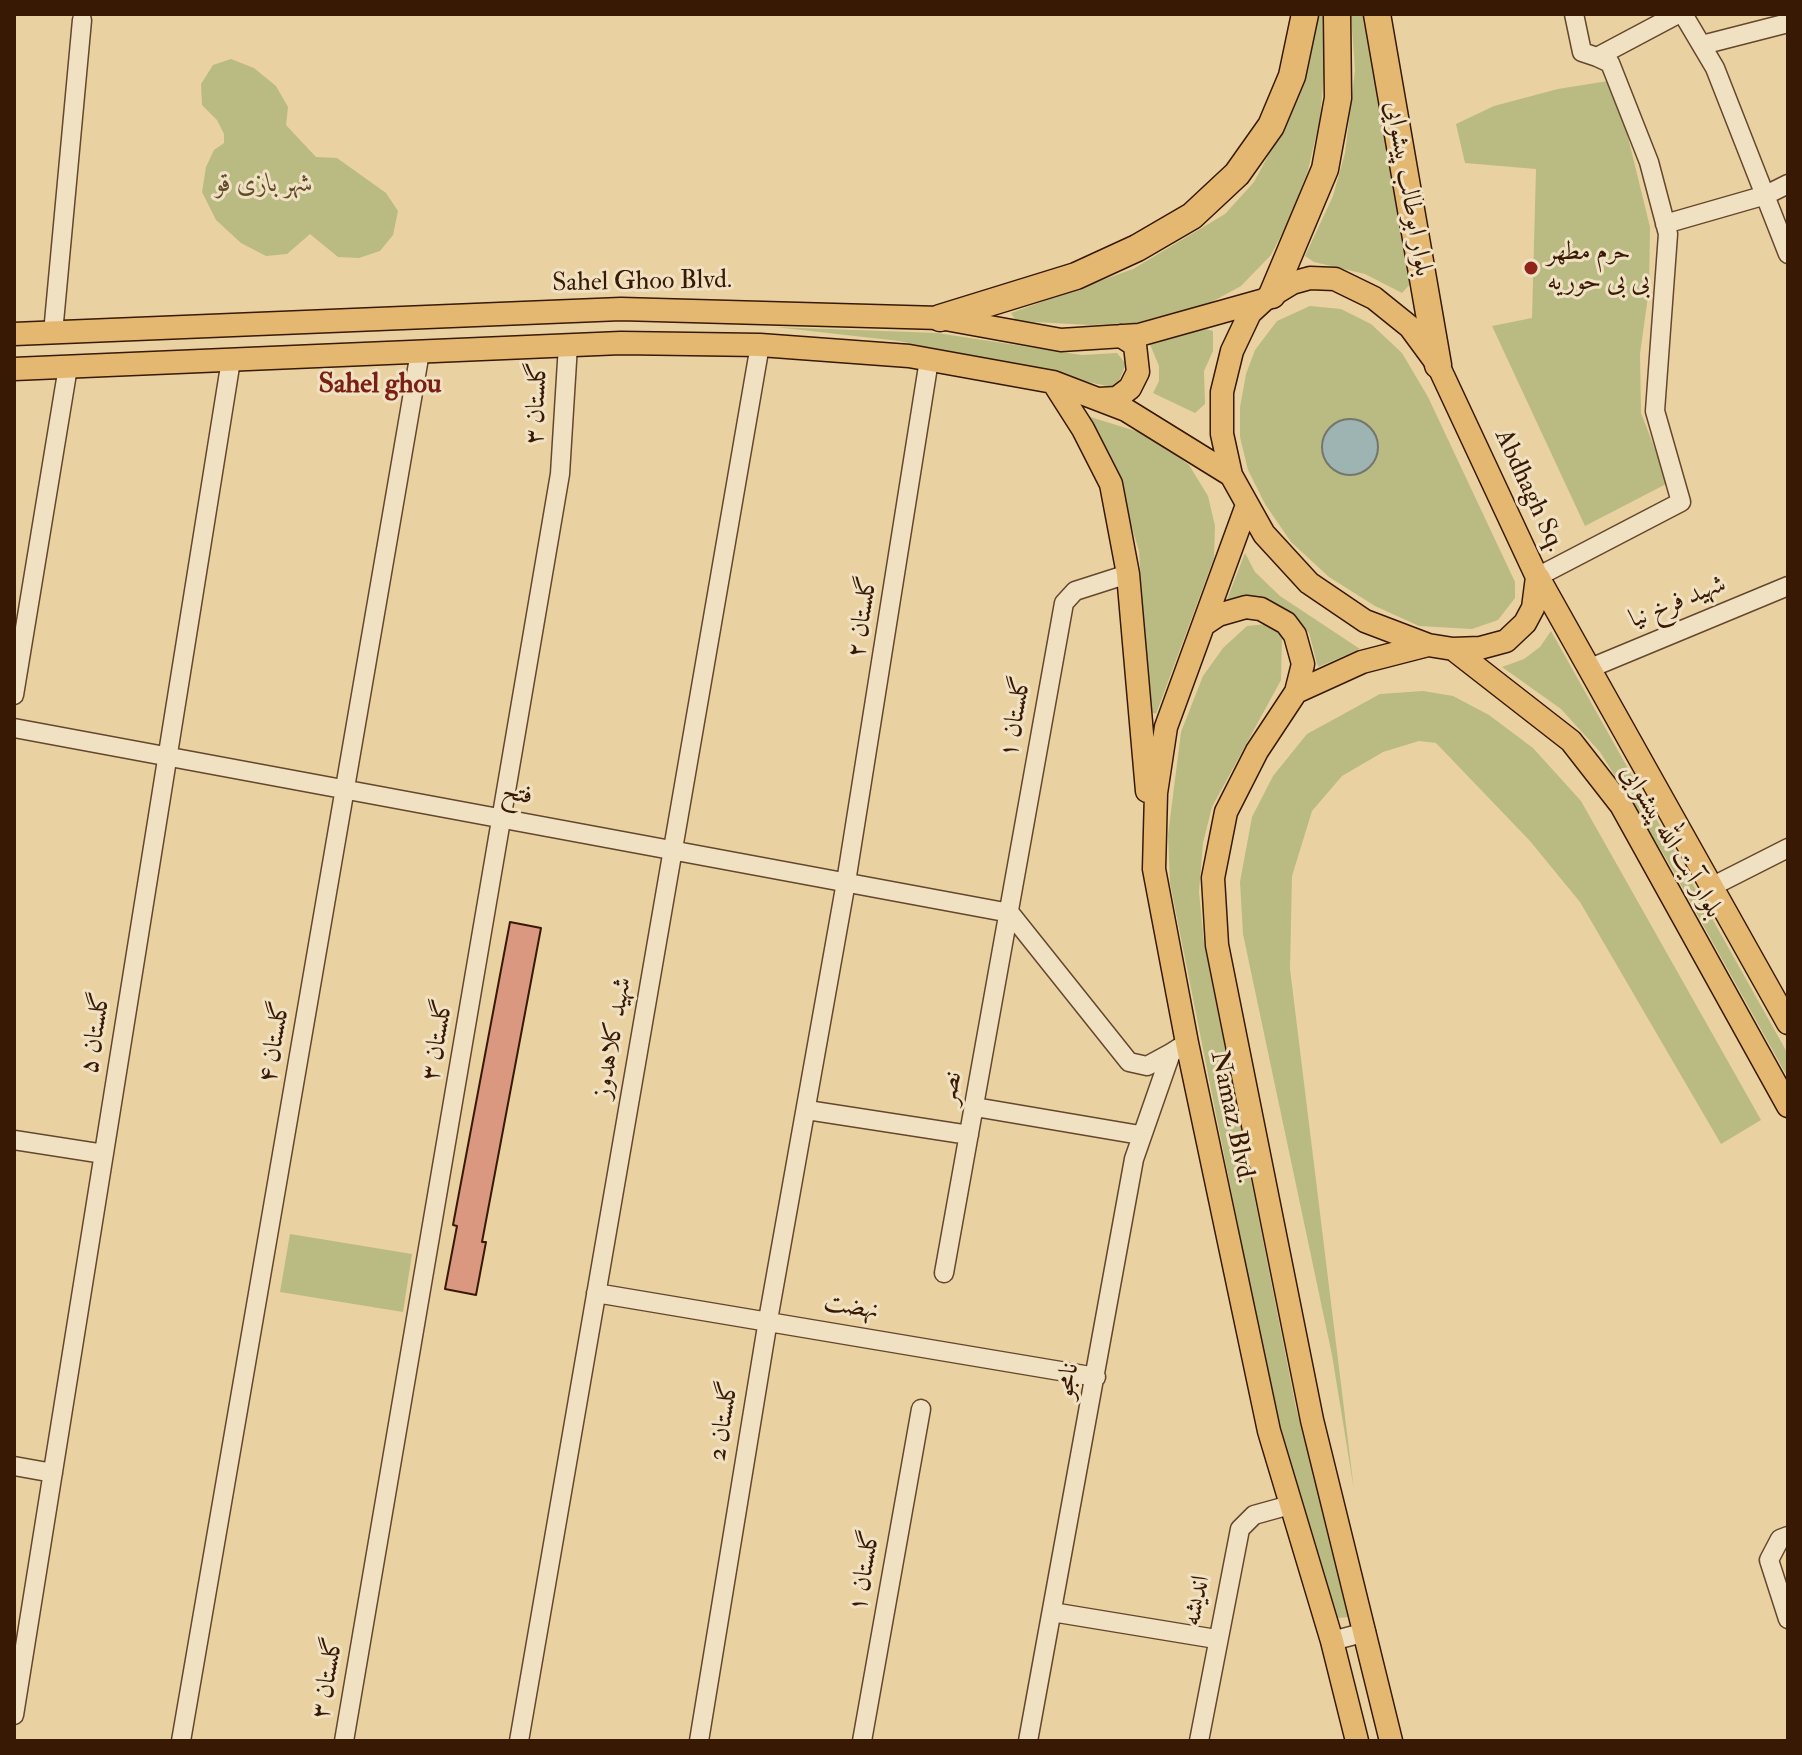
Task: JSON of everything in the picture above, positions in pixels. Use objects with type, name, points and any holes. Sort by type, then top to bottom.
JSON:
[{"type":"highway","points":[[940,318],[1076,276],[1137,248],[1192,216],[1237,174],[1271,126],[1292,76],[1305,14]]},
{"type":"highway","points":[[1268,298],[1325,169],[1338,98],[1337,14]]},
{"type":"highway","name":"بلوار ابوطالب پیشوایی","points":[[1377,14],[1438,365]]},
{"type":"main road","name":"Abdhagh Sq.","points":[[1310,278],[1335,279],[1374,298],[1410,327],[1438,365],[1537,577],[1533,608],[1525,623],[1506,641],[1480,648],[1453,649],[1428,645],[1365,621],[1309,583],[1264,534],[1247,505],[1231,475],[1222,434],[1222,392],[1232,351],[1250,313],[1268,298],[1310,278]]},
{"type":"main road","name":"Sahel Ghoo Blvd.","points":[[14,334],[621,309],[940,318],[1061,340],[1139,335],[1268,298]]},
{"type":"main road","points":[[1099,399],[1117,398],[1130,388],[1138,372],[1135,345],[1121,336]]},
{"type":"main road","points":[[14,369],[568,345],[760,345],[929,360],[1053,382],[1126,410],[1231,475]]},
{"type":"main road","points":[[1053,382],[1083,429],[1111,484],[1128,574],[1154,869]]},
{"type":"main road","name":"Namaz Blvd.","points":[[1247,505],[1166,727],[1156,793],[1154,869],[1179,1048],[1269,1431],[1332,1641],[1357,1741]]},
{"type":"main road","name":"بلوار آیت الله پیشوایی","points":[[1537,577],[1788,1023]]},
{"type":"main road","points":[[1206,623],[1231,609],[1246,607],[1261,609],[1286,623],[1295,635],[1303,664],[1296,692]]},
{"type":"main road","points":[[1296,692],[1362,662],[1428,645]]},
{"type":"main road","name":"بلوار آیت الله پیشوایی","points":[[1453,649],[1571,741],[1621,805],[1788,1106]]},
{"type":"main road","name":"Namaz Blvd.","points":[[1296,692],[1257,751],[1226,812],[1213,878],[1217,945],[1312,1420],[1391,1741]]},
{"type":"street","points":[[1537,577],[1681,502],[1655,411],[1668,234],[1649,162],[1610,63],[1582,52],[1574,14]]},
{"type":"street","points":[[1597,57],[1680,14],[1715,68],[1788,254]]},
{"type":"street","points":[[53,333],[82,20]]},
{"type":"street","points":[[1702,45],[1788,23]]},
{"type":"street","points":[[1665,224],[1766,195],[1788,184]]},
{"type":"street","name":"گلستان ۳","points":[[344,1741],[560,474],[568,345]]},
{"type":"street","name":"شهید کلاهدوز","points":[[519,1741],[760,345]]},
{"type":"street","name":"گلستان ۴","points":[[181,1741],[420,352]]},
{"type":"street","name":"گلستان ۵","points":[[14,1715],[231,360]]},
{"type":"street","name":"گلستان ۲","points":[[807,1110],[929,360]]},
{"type":"street","points":[[14,695],[68,367]]},
{"type":"street","name":"گلستان ۱","points":[[1010,913],[1064,603],[1075,591],[1128,574]]},
{"type":"street","name":"شهید فرخ نیا","points":[[1588,669],[1788,586]]},
{"type":"street","name":"فتح","points":[[14,728],[1010,913]]},
{"type":"street","points":[[1713,886],[1788,848]]},
{"type":"street","points":[[1010,913],[1129,1062],[1147,1066],[1179,1048]]},
{"type":"street","name":"نصر","points":[[944,1273],[1010,913]]},
{"type":"street","name":"نامجو","points":[[1028,1741],[1140,1135],[1179,1048]]},
{"type":"street","points":[[975,1107],[1140,1135]]},
{"type":"street","points":[[807,1110],[969,1135]]},
{"type":"street","name":"گلستان 2","points":[[699,1741],[768,1320],[807,1110]]},
{"type":"street","points":[[14,1140],[104,1154]]},
{"type":"street","name":"نهضت","points":[[596,1293],[1096,1377]]},
{"type":"street","name":"گلستان ۱","points":[[862,1741],[921,1409]]},
{"type":"street","points":[[14,1466],[53,1473]]},
{"type":"street","name":"اندیشه","points":[[1199,1741],[1216,1639],[1240,1529],[1254,1515],[1290,1505]]},
{"type":"street","points":[[1788,1536],[1780,1539],[1769,1560],[1788,1619]]},
{"type":"street","points":[[1051,1617],[1216,1639]]},
{"type":"street","points":[[1332,1641],[1366,1632]]},
{"type":"green space","points":[[1315,14],[1324,14],[1325,63],[1320,119],[1308,170],[1291,216],[1271,255],[1241,286],[1208,304],[1135,323],[1090,325],[1016,321],[1011,313],[1133,269],[1225,214],[1254,182],[1290,115],[1313,43]]},
{"type":"green space","points":[[1351,14],[1365,14],[1411,283],[1402,293],[1365,274],[1314,262],[1305,256],[1333,196],[1345,153],[1355,70]]},
{"type":"green space","name":"شهر بازی قو","points":[[231,59],[254,68],[276,86],[288,107],[286,125],[316,157],[337,158],[386,193],[398,211],[393,235],[380,251],[359,258],[338,257],[310,234],[287,254],[266,256],[241,243],[216,220],[202,192],[206,167],[214,150],[224,143],[224,134],[217,120],[202,105],[201,84],[213,65]]},
{"type":"green space","points":[[1608,81],[1624,121],[1650,227],[1649,289],[1640,354],[1641,413],[1668,483],[1585,526],[1492,326],[1532,318],[1536,169],[1465,163],[1456,124],[1494,106],[1558,89]]},
{"type":"green space","points":[[1310,306],[1341,309],[1371,324],[1402,353],[1428,397],[1515,582],[1515,598],[1498,620],[1472,629],[1419,626],[1375,606],[1329,577],[1291,542],[1265,504],[1248,470],[1240,437],[1240,407],[1246,374],[1255,350],[1277,321]],"holes":[[[1348,419],[1365,424],[1372,430],[1378,447],[1376,456],[1322,451],[1325,433]]]},
{"type":"green space","points":[[775,327],[937,333],[1082,355],[1117,353],[1126,364],[1116,388],[899,341]]},
{"type":"green space","points":[[1206,329],[1213,331],[1213,351],[1204,371],[1205,404],[1195,413],[1153,393],[1159,381],[1159,366],[1149,342]]},
{"type":"green space","points":[[1087,416],[1139,432],[1189,465],[1208,496],[1215,526],[1214,558],[1156,714],[1149,711],[1139,551],[1122,495]]},
{"type":"green space","points":[[1245,553],[1255,572],[1280,596],[1360,649],[1318,667],[1309,633],[1290,613],[1226,602]]},
{"type":"green space","points":[[1267,624],[1282,636],[1281,680],[1212,807],[1203,843],[1199,892],[1204,942],[1296,1408],[1350,1617],[1337,1618],[1278,1426],[1170,883],[1168,835],[1181,732],[1203,676],[1223,648],[1247,626]]},
{"type":"green space","points":[[1551,631],[1788,1054],[1788,1078],[1667,860],[1600,752],[1561,709],[1502,667],[1524,659],[1540,647]]},
{"type":"green space","points":[[1423,691],[1453,696],[1489,715],[1533,748],[1581,801],[1761,1120],[1721,1144],[1580,902],[1530,841],[1436,743],[1419,741],[1383,752],[1342,776],[1312,811],[1292,876],[1290,969],[1354,1490],[1332,1355],[1243,934],[1240,882],[1252,817],[1273,776],[1307,734],[1380,694]]},
{"type":"green space","points":[[290,1234],[412,1254],[403,1312],[280,1292]]},
{"type":"water","points":[[1350,419],[1370,427],[1378,447],[1370,467],[1350,475],[1330,467],[1322,447],[1330,427]]},
{"type":"building","points":[[510,922],[541,928],[482,1242],[486,1242],[476,1295],[445,1289],[457,1226],[453,1225]]},
{"type":"place","name":"حرم مطهر بی بی حوریه","points":[[1531,268]]},
{"type":"district","name":"Sahel ghou","points":[[380,386]]}]
